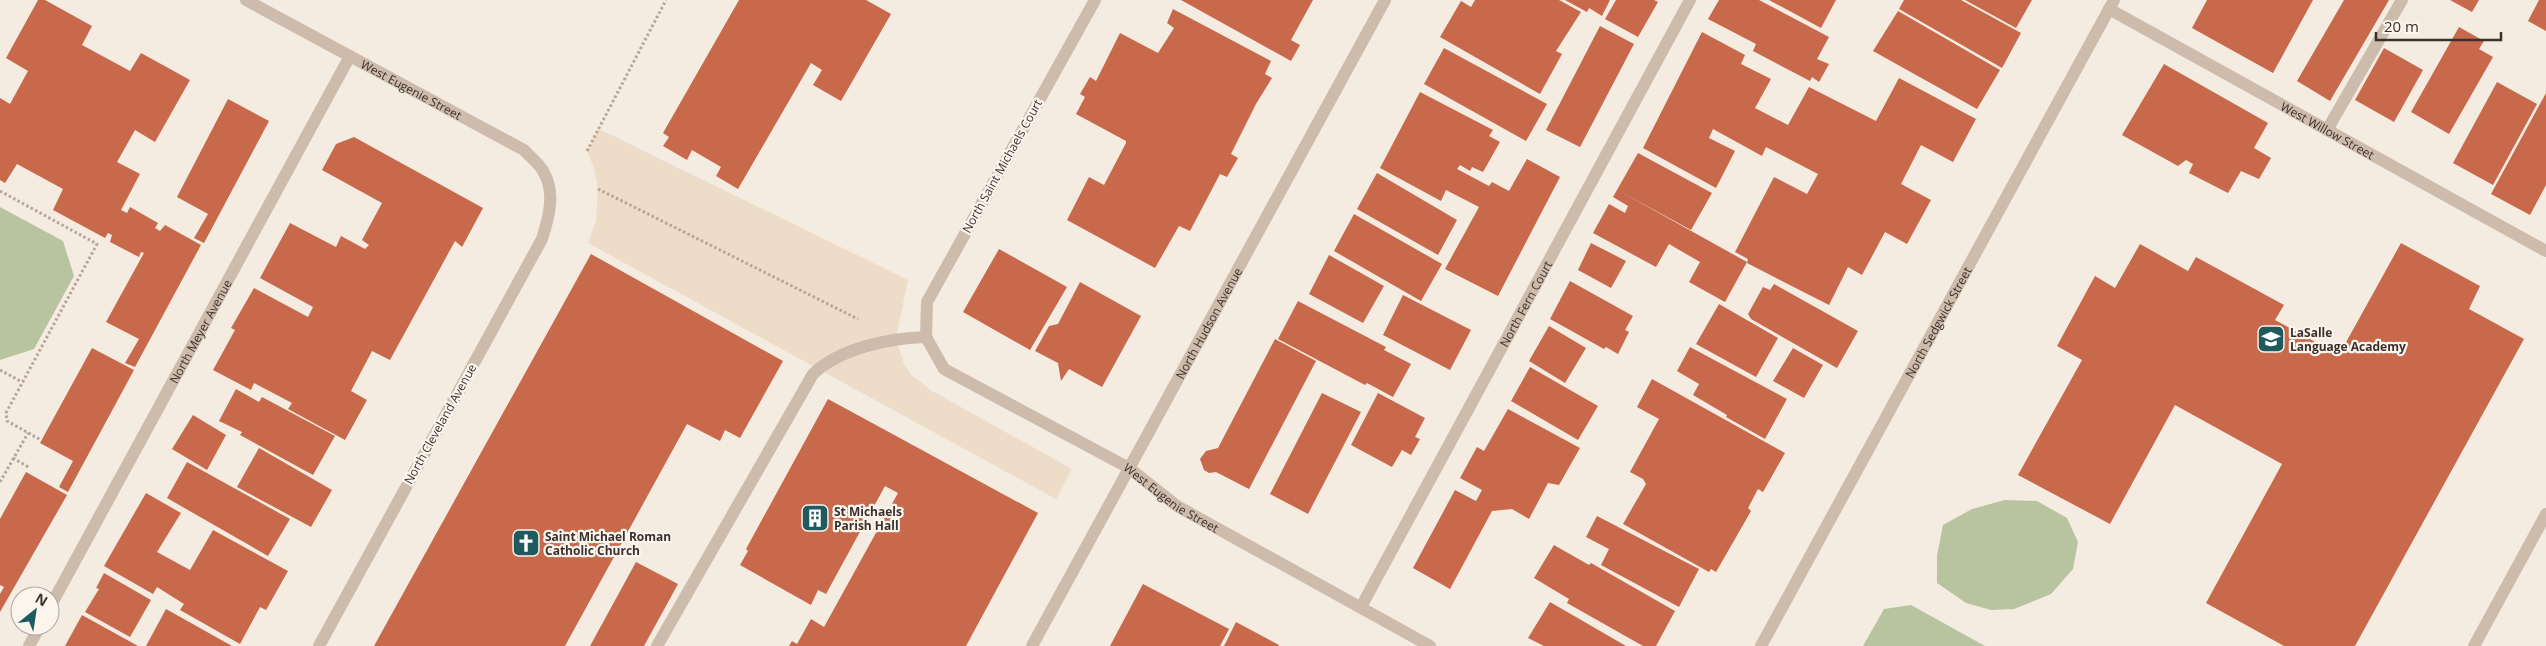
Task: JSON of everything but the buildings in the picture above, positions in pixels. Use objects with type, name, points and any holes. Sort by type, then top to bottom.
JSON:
[{"type":"street","name":"West Eugenie Street","points":[[246,0],[524,150],[543,171],[551,199]]},
{"type":"street","name":"North Saint Michaels Court","points":[[926,337],[926,302],[1095,0]]},
{"type":"street","name":"North Hudson Avenue","points":[[1032,646],[1385,0]]},
{"type":"street","name":"North Fern Court","points":[[1362,607],[1690,0]]},
{"type":"street","points":[[2327,130],[2402,0]]},
{"type":"street","name":"West Willow Street","points":[[2112,5],[2327,130],[2546,251]]},
{"type":"street","name":"North Sedgwick Street","points":[[1761,646],[2112,5]]},
{"type":"street","name":"North Meyer Avenue","points":[[60,589],[350,56]]},
{"type":"street","name":"North Cleveland Avenue","points":[[318,646],[542,239],[548,220],[551,199]]},
{"type":"street","name":"West Eugenie Street","points":[[926,337],[944,369],[1129,468],[1176,506],[1430,646]]},
{"type":"street","points":[[657,646],[813,374],[830,360],[896,338],[926,337]]},
{"type":"street","points":[[2474,646],[2546,514]]},
{"type":"path","points":[[587,151],[666,0]]},
{"type":"path","points":[[598,189],[896,338]]},
{"type":"path","points":[[0,191],[97,244],[6,413],[7,421],[41,440]]},
{"type":"path","points":[[0,370],[22,382]]},
{"type":"path","points":[[0,482],[28,433]]},
{"type":"path","points":[[14,458],[30,468]]},
{"type":"green space","points":[[0,207],[63,241],[74,276],[34,349],[0,360]]},
{"type":"green space","points":[[2005,500],[2037,501],[2067,518],[2078,542],[2073,569],[2051,594],[2014,609],[1991,610],[1966,603],[1937,583],[1937,556],[1943,525],[1972,509]]},
{"type":"green space","points":[[1911,605],[1985,646],[1863,646],[1884,609]]},
{"type":"shaded area","points":[[599,129],[908,280],[896,338],[904,364],[911,375],[932,391],[1072,469],[1056,499],[588,243],[596,221],[598,189],[594,168],[587,151]]},
{"type":"place","name":"LaSalle Language Academy","points":[[2271,339]]},
{"type":"place","name":"St Michaels Parish Hall","points":[[815,518]]},
{"type":"place","name":"Saint Michael Roman Catholic Church","points":[[526,543]]}]
